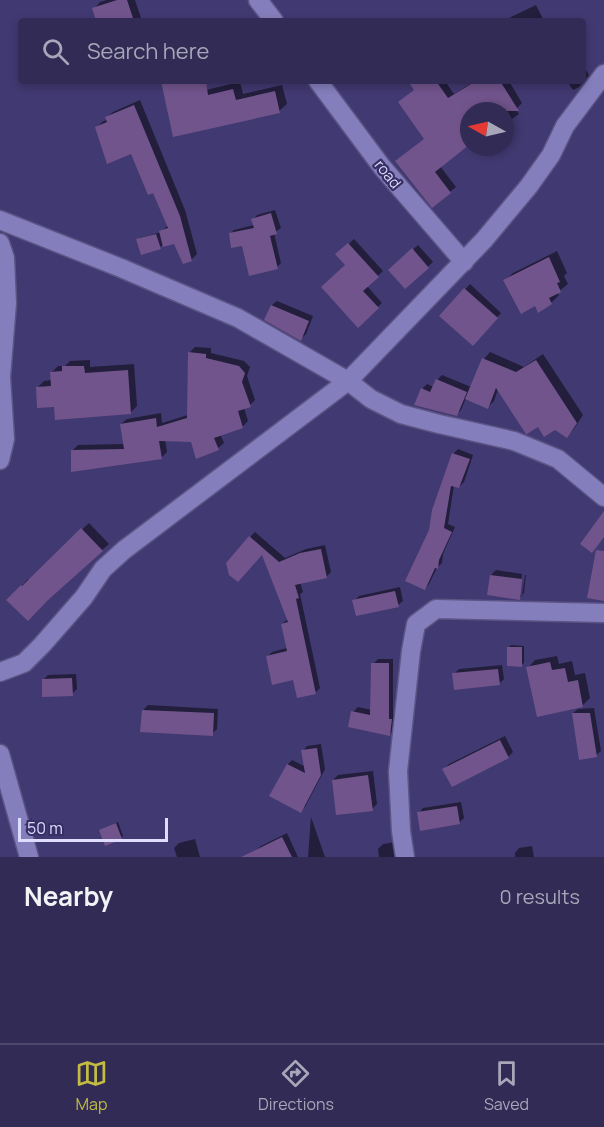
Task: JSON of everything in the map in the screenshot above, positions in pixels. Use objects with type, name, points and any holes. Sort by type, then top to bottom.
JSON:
[{"type":"street","points":[[258,0],[272,18]]},
{"type":"street","points":[[0,672],[24,663],[84,597],[104,569],[124,550],[348,381],[484,240],[529,186],[551,155],[565,126],[604,74]]},
{"type":"street","name":"road","points":[[320,84],[382,167],[464,262]]},
{"type":"street","points":[[0,220],[238,318],[348,381],[371,399],[401,414],[514,441],[558,459],[604,497]]},
{"type":"street","points":[[0,243],[5,258],[7,303],[1,377],[5,439],[0,460]]},
{"type":"street","points":[[405,857],[401,831],[398,771],[416,624],[436,609],[604,613]]},
{"type":"street","points":[[0,754],[29,857]]},
{"type":"building","points":[[117,0],[127,0],[133,18],[95,18],[92,8]]},
{"type":"building","points":[[162,84],[206,84],[208,95],[233,89],[236,100],[275,91],[280,113],[173,137]]},
{"type":"building","points":[[410,84],[438,84],[448,98],[471,84],[502,84],[513,102],[460,102],[460,152],[435,172],[451,193],[432,208],[395,161],[424,139],[398,102],[414,90]]},
{"type":"building","points":[[134,105],[180,216],[192,261],[183,264],[174,244],[163,247],[159,231],[168,228],[153,193],[148,195],[131,154],[107,164],[95,127],[107,122],[105,117]]},
{"type":"building","points":[[271,213],[277,234],[270,236],[278,269],[249,276],[242,246],[231,248],[229,233],[254,228],[251,219]]},
{"type":"building","points":[[156,234],[161,249],[141,255],[136,239]]},
{"type":"building","points":[[348,243],[379,277],[363,291],[379,308],[358,328],[321,287],[345,265],[335,254]]},
{"type":"building","points":[[412,248],[429,268],[405,289],[388,270]]},
{"type":"building","points":[[549,257],[560,282],[557,283],[561,292],[549,298],[552,304],[538,313],[535,306],[521,314],[503,280]]},
{"type":"building","points":[[464,288],[498,318],[473,346],[439,316]]},
{"type":"building","points":[[271,305],[309,321],[301,341],[264,320]]},
{"type":"building","points":[[188,352],[206,354],[206,358],[239,366],[245,373],[242,382],[251,407],[238,411],[243,428],[214,438],[219,450],[196,459],[191,442],[159,441],[162,459],[71,472],[71,450],[124,449],[120,424],[156,418],[157,427],[187,418]]},
{"type":"building","points":[[482,358],[516,372],[536,360],[577,423],[567,438],[555,430],[544,437],[538,427],[526,434],[496,388],[488,409],[465,399]]},
{"type":"building","points":[[62,366],[84,366],[85,373],[128,370],[131,414],[55,420],[54,407],[37,408],[36,387],[51,386],[50,372],[62,371]]},
{"type":"building","points":[[436,379],[467,392],[457,416],[414,405],[421,388],[430,392]]},
{"type":"building","points":[[452,453],[470,459],[459,488],[451,486],[444,528],[452,532],[439,560],[438,569],[435,568],[425,590],[405,581],[429,530],[432,510]]},
{"type":"building","points":[[604,511],[604,537],[592,553],[580,544]]},
{"type":"building","points":[[81,528],[103,551],[28,621],[6,600]]},
{"type":"building","points":[[249,536],[279,562],[300,553],[321,549],[327,578],[295,585],[316,694],[297,698],[293,680],[272,685],[266,656],[287,651],[281,624],[288,622],[262,555],[238,582],[229,575],[226,563]]},
{"type":"building","points":[[596,550],[604,551],[604,601],[587,598]]},
{"type":"building","points":[[490,575],[522,579],[520,600],[487,595]]},
{"type":"building","points":[[395,591],[399,607],[356,616],[352,600]]},
{"type":"building","points":[[507,647],[522,647],[522,667],[507,666]]},
{"type":"building","points":[[550,662],[552,670],[565,668],[568,682],[578,680],[583,707],[537,717],[526,667]]},
{"type":"building","points":[[371,663],[389,663],[389,719],[392,719],[390,736],[348,727],[351,711],[370,715]]},
{"type":"building","points":[[498,669],[500,685],[454,690],[452,673]]},
{"type":"building","points":[[72,678],[73,696],[42,697],[42,679]]},
{"type":"building","points":[[142,710],[214,713],[213,736],[140,732]]},
{"type":"building","points":[[572,713],[590,713],[597,757],[579,760]]},
{"type":"building","points":[[500,740],[509,758],[452,787],[442,769]]},
{"type":"building","points":[[317,748],[321,775],[301,813],[269,796],[287,764],[305,773],[301,750]]},
{"type":"building","points":[[368,775],[373,811],[336,815],[332,780]]},
{"type":"building","points":[[457,806],[460,824],[420,831],[417,812]]},
{"type":"building","points":[[116,823],[122,839],[105,846],[99,830]]},
{"type":"building","points":[[282,837],[292,857],[241,857]]}]
